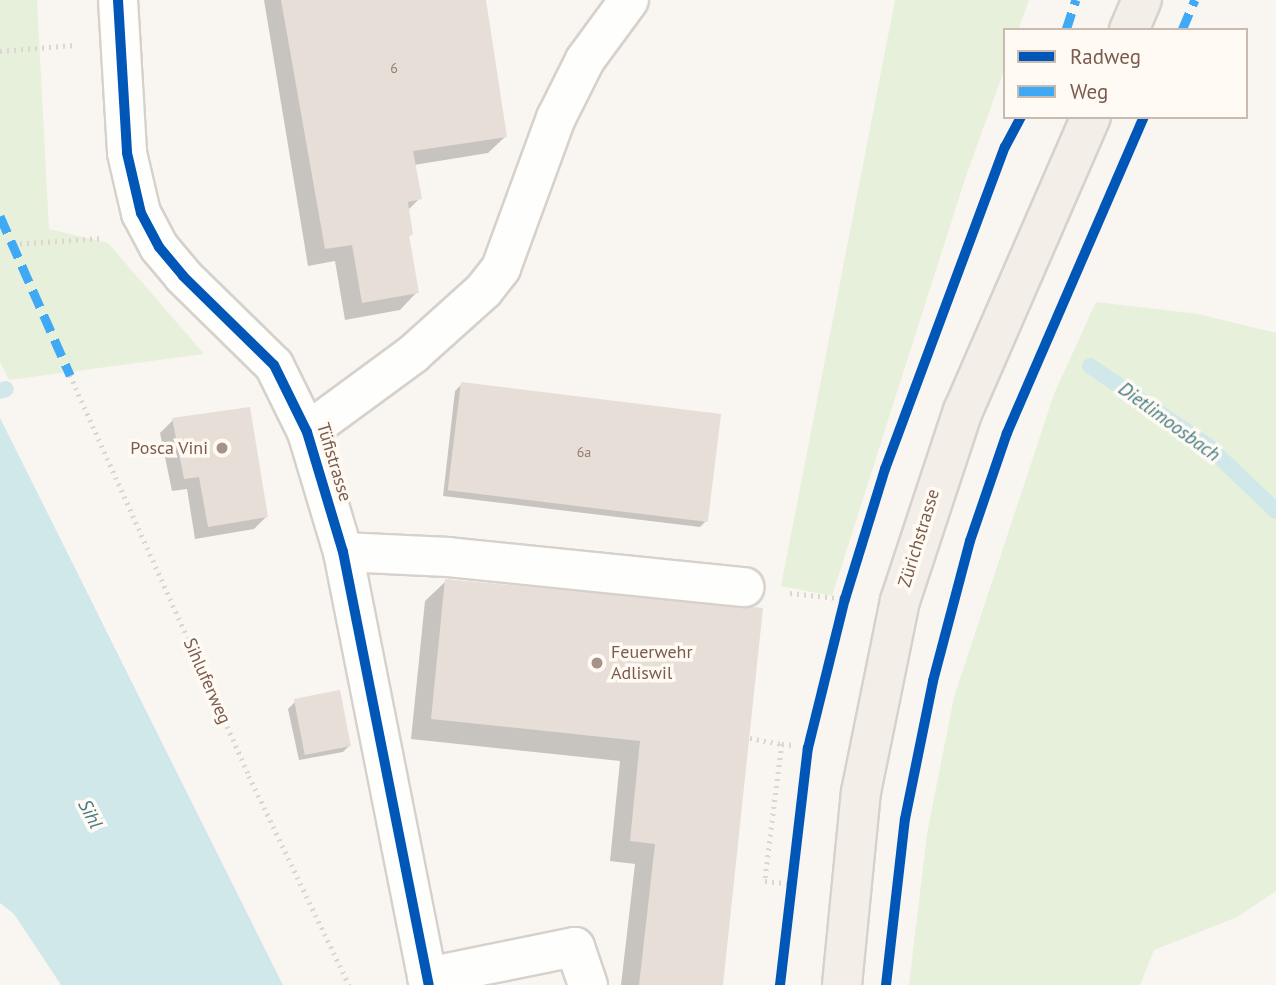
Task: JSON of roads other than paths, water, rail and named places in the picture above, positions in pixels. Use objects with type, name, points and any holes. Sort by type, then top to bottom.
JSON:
[{"type":"main road","points":[[1130,28],[1142,0]]},
{"type":"main road","name":"Zürichstrasse","points":[[842,985],[861,792],[900,601],[963,411],[1090,119]]},
{"type":"street","name":"Tüfistrasse","points":[[118,0],[127,153],[141,213],[159,247],[183,276],[274,365],[307,432],[343,552],[428,981]]},
{"type":"street","points":[[307,432],[413,354],[490,283],[514,241],[556,118],[585,60],[629,0]]},
{"type":"street","points":[[343,552],[448,557],[744,587]]},
{"type":"street","points":[[428,981],[575,947],[588,985]]},
{"type":"water","name":"Sihl","points":[[0,418],[283,985],[61,985],[14,914],[0,903]]},
{"type":"waterway","name":"Dietlimoosbach","points":[[1090,366],[1208,446],[1276,511]]},
{"type":"waterway","name":"Dietlimoosbach","points":[[0,391],[6,389]]},
{"type":"place","name":"Posca Vini","points":[[222,448]]},
{"type":"place","name":"Feuerwehr Adliswil","points":[[597,663]]}]
